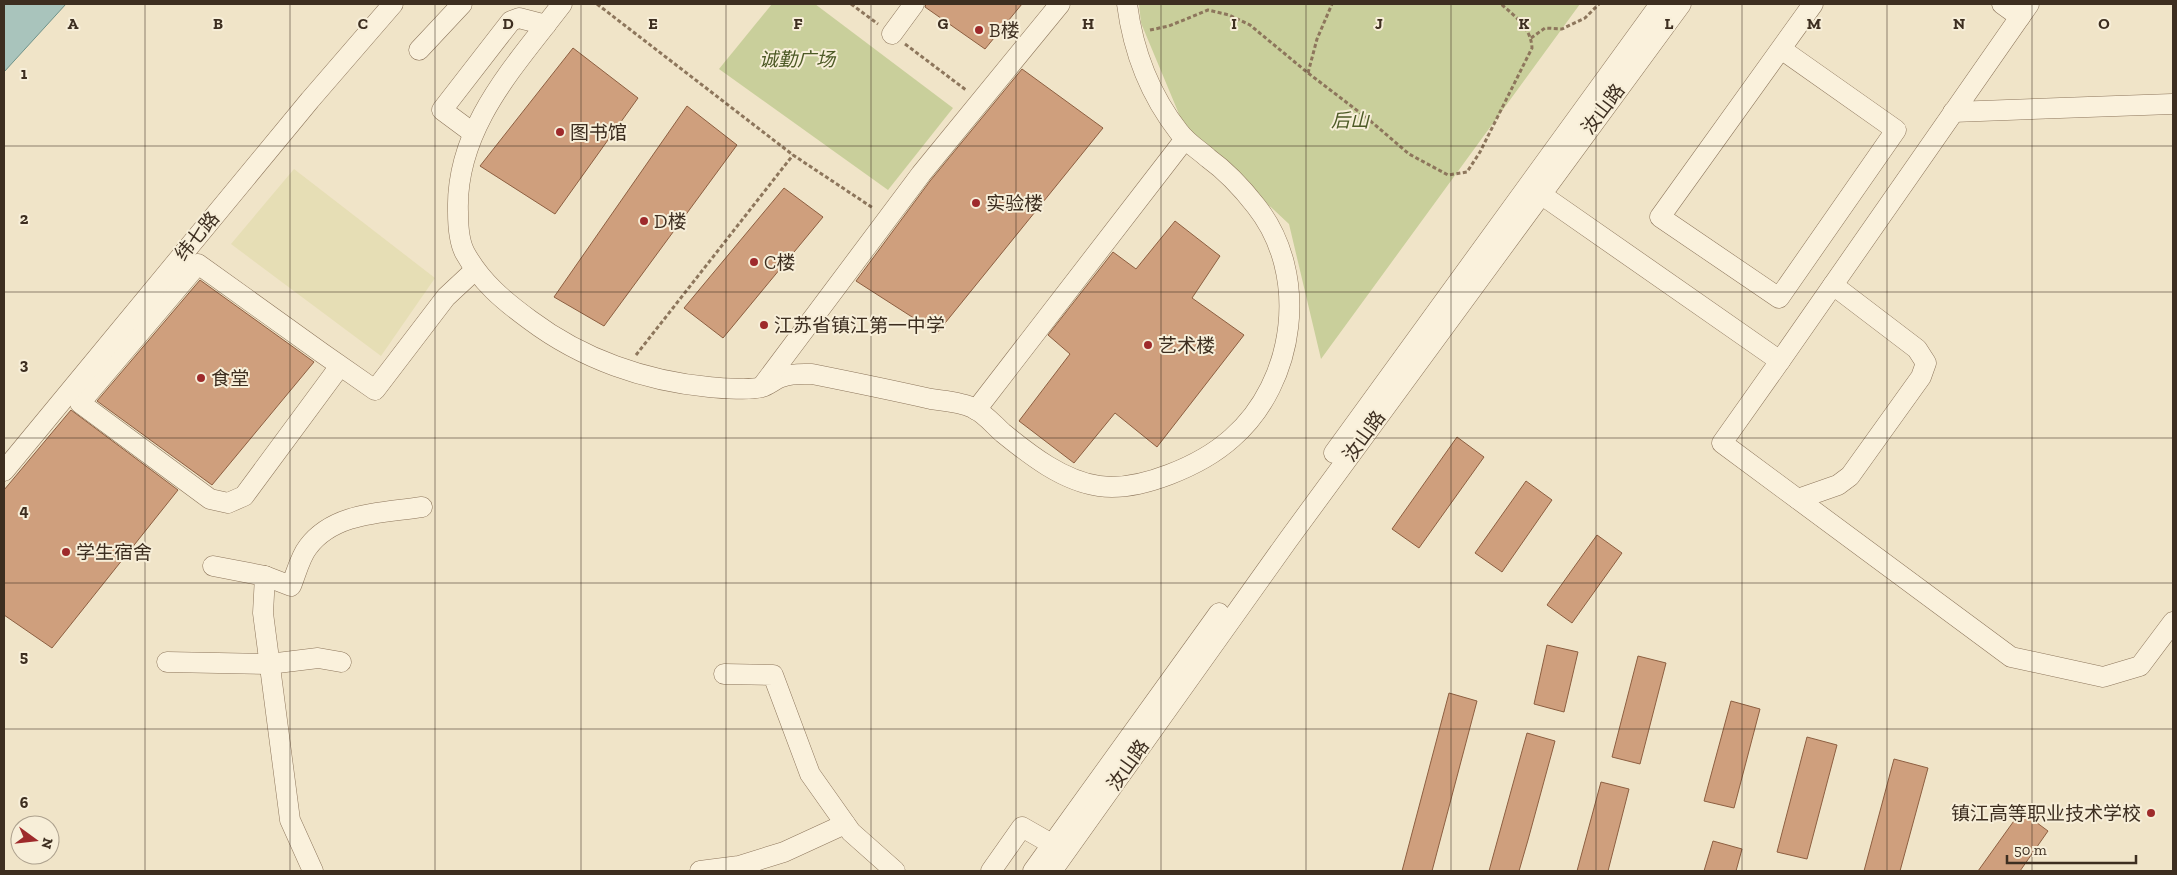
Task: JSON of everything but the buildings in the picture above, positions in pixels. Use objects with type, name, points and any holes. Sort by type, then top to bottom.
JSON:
[{"type":"street","name":"纬七路","points":[[4,471],[297,115],[392,4]]},
{"type":"street","points":[[419,50],[462,4]]},
{"type":"street","points":[[562,4],[516,63],[478,119],[461,173],[457,199],[458,224],[463,251],[475,270],[497,294],[545,331],[570,345],[624,370],[679,384],[711,387],[762,387],[782,377],[795,374],[812,374],[973,407],[1022,447],[1066,476],[1084,484],[1102,487],[1142,484],[1184,468],[1228,442],[1258,412],[1273,386],[1287,340],[1290,310],[1284,266],[1272,229],[1257,208],[1219,168],[1179,132],[1148,81],[1137,52],[1127,4]]},
{"type":"street","points":[[892,34],[914,4]]},
{"type":"street","points":[[762,387],[921,174],[1060,4]]},
{"type":"street","name":"汝山路","points":[[1052,871],[1059,848],[1660,4]]},
{"type":"street","name":"汝山路","points":[[1033,871],[1059,848],[1288,540],[1681,4]]},
{"type":"street","points":[[1781,49],[1896,130],[1779,298],[1660,217],[1813,4]]},
{"type":"street","points":[[2002,4],[2024,10],[1722,443],[2011,657],[2103,677],[2140,666],[2173,622]]},
{"type":"street","points":[[473,133],[442,110],[516,11],[546,25]]},
{"type":"street","points":[[1953,112],[2172,104]]},
{"type":"street","points":[[976,410],[1185,139]]},
{"type":"street","points":[[1542,194],[1780,360]]},
{"type":"street","points":[[340,366],[244,496],[228,503],[210,499],[80,403],[198,264],[375,390],[446,297],[475,270]]},
{"type":"street","points":[[1798,499],[1838,485],[1850,476],[1921,378],[1926,363],[1917,349],[1833,285]]},
{"type":"street","points":[[213,566],[265,576],[291,586],[308,547],[329,526],[352,518],[422,508]]},
{"type":"street","points":[[265,576],[263,613],[290,820],[313,871]]},
{"type":"street","points":[[167,662],[269,664],[318,658],[341,662]]},
{"type":"street","points":[[724,674],[773,675],[810,774],[851,832],[896,871]]},
{"type":"street","points":[[700,871],[739,866],[784,852],[845,824]]},
{"type":"street","points":[[991,871],[1022,827],[1059,848]]},
{"type":"street","points":[[766,871],[784,852]]},
{"type":"path","points":[[598,4],[793,155],[888,218]]},
{"type":"path","points":[[851,4],[981,100]]},
{"type":"path","points":[[1308,73],[1317,39],[1332,4]]},
{"type":"path","points":[[1131,29],[1154,30],[1208,10],[1229,15],[1250,25],[1409,154],[1448,175],[1467,172],[1480,152],[1532,48],[1531,38],[1524,25],[1501,4]]},
{"type":"path","points":[[1531,38],[1545,28],[1562,29],[1585,18],[1598,4]]},
{"type":"path","points":[[624,370],[793,155]]},
{"type":"shaded area","points":[[294,169],[435,278],[381,356],[231,244]]},
{"type":"green space","name":"诚勤广场","points":[[772,4],[815,4],[953,108],[888,190],[719,69]]},
{"type":"green space","name":"后山","points":[[1139,4],[1580,4],[1321,359],[1289,224],[1184,126],[1141,23]]},
{"type":"water","points":[[4,4],[66,4],[4,72]]},
{"type":"place","name":"B楼","points":[[979,30]]},
{"type":"place","name":"图书馆","points":[[560,132]]},
{"type":"place","name":"实验楼","points":[[976,203]]},
{"type":"place","name":"D楼","points":[[644,221]]},
{"type":"place","name":"C楼","points":[[754,262]]},
{"type":"place","name":"江苏省镇江第一中学","points":[[764,325]]},
{"type":"place","name":"艺术楼","points":[[1148,345]]},
{"type":"place","name":"食堂","points":[[201,378]]},
{"type":"place","name":"学生宿舍","points":[[66,552]]},
{"type":"place","name":"镇江高等职业技术学校","points":[[2151,813]]}]
